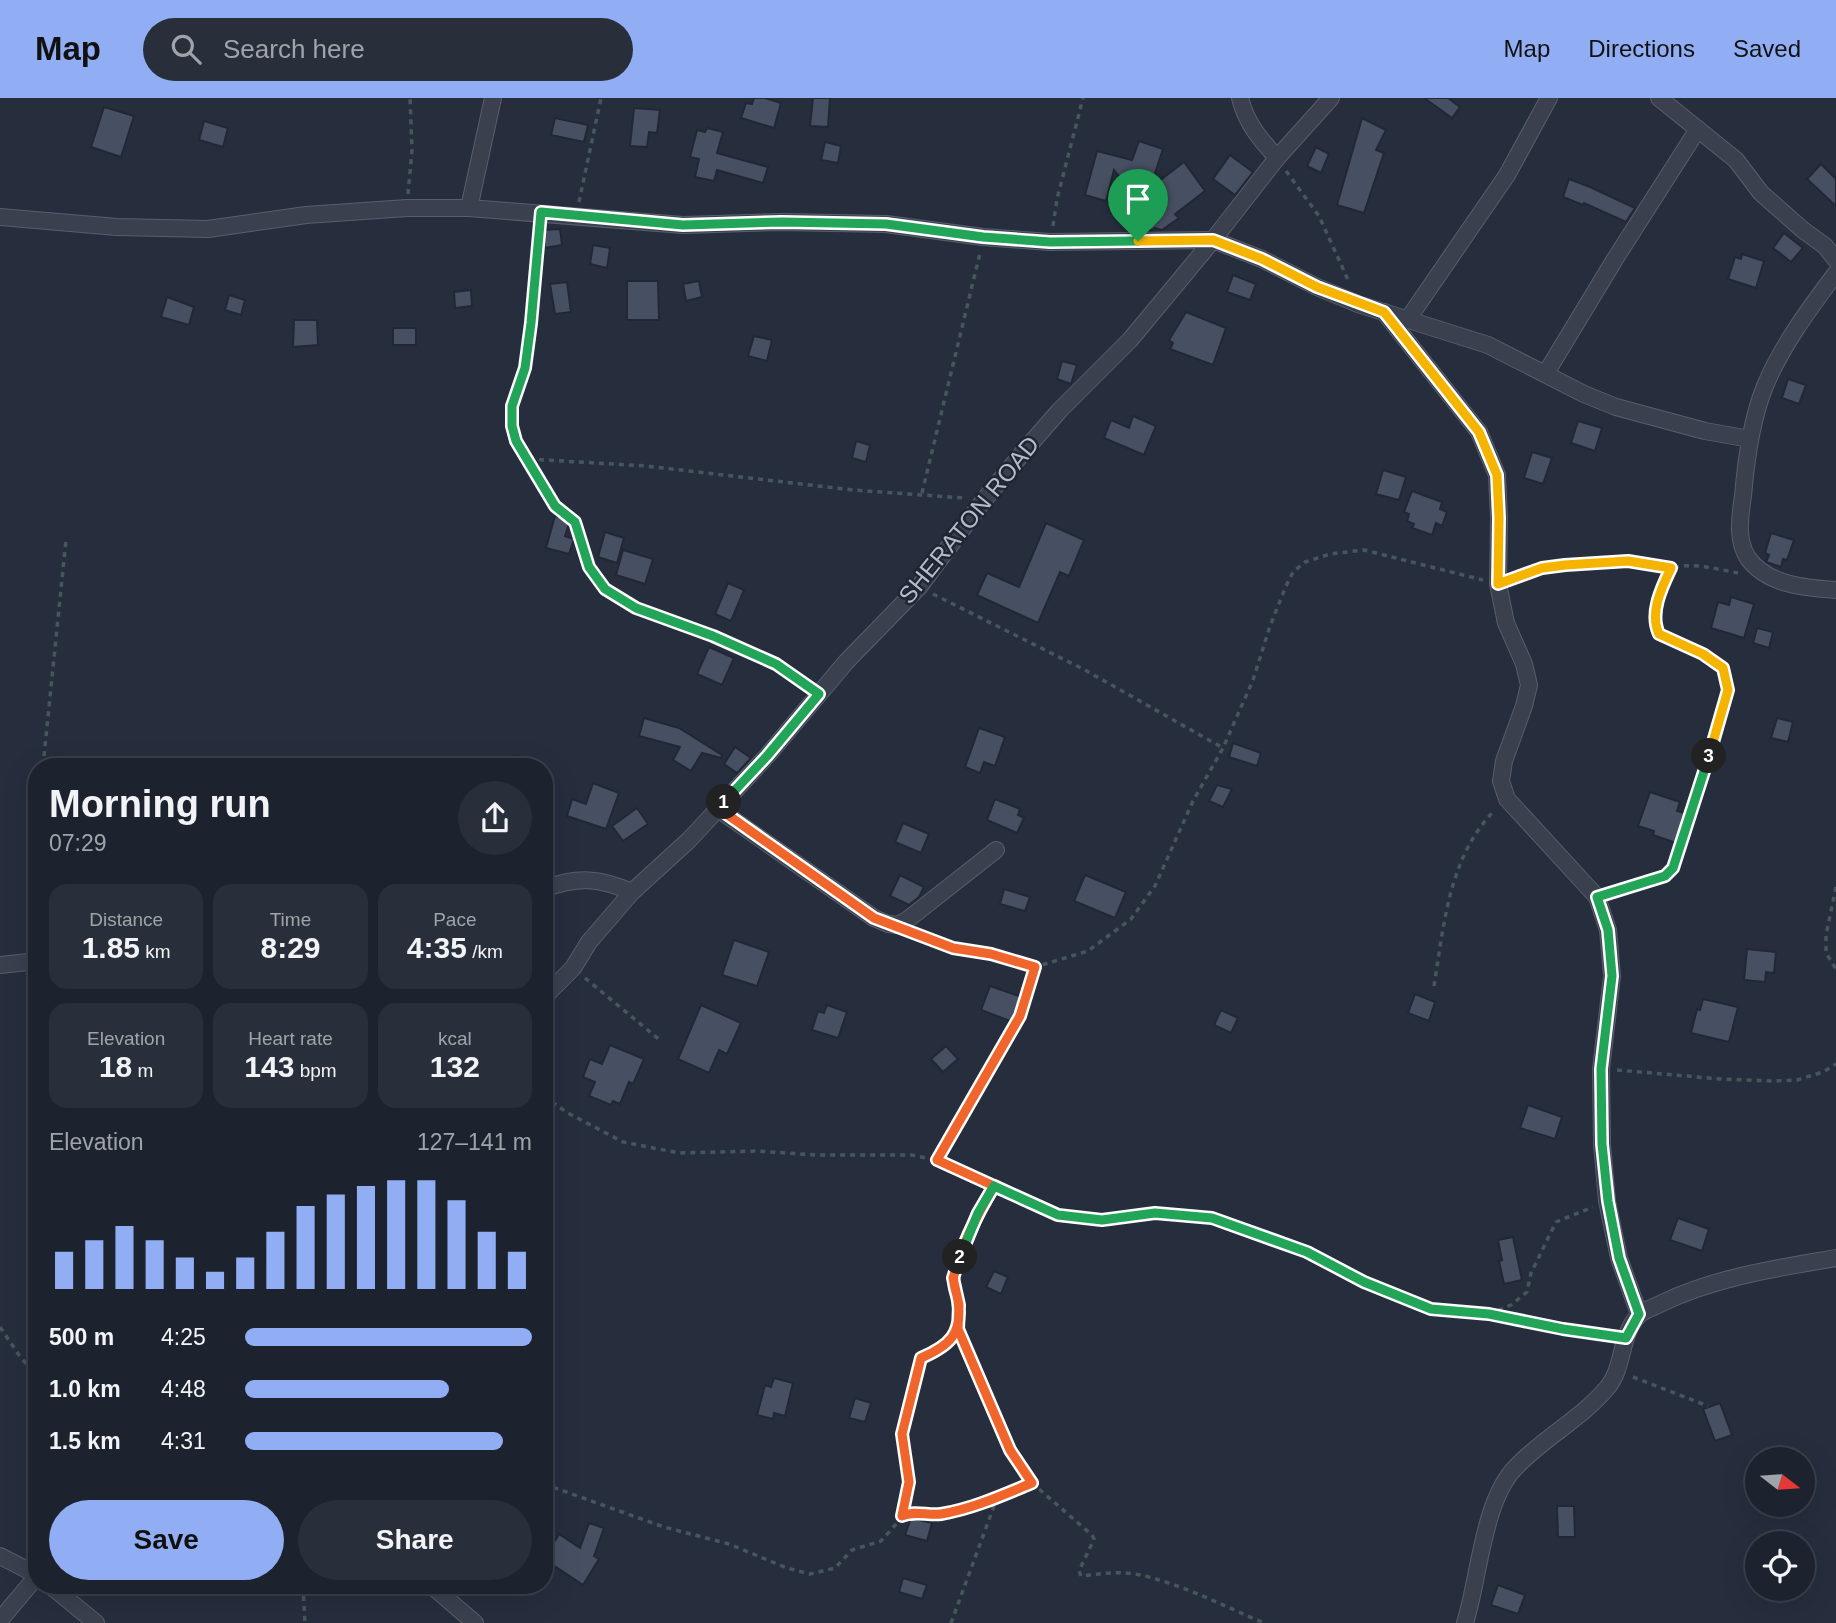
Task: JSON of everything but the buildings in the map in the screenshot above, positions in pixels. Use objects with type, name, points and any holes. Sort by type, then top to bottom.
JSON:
[{"type":"street","points":[[469,208],[494,98]]},
{"type":"street","points":[[1240,98],[1256,134],[1276,158]]},
{"type":"street","name":"SHERATON ROAD","points":[[553,989],[573,968],[589,942],[632,892],[689,840],[767,756],[876,629],[919,587],[984,500],[1059,411],[1130,340],[1213,240],[1276,158],[1331,98]]},
{"type":"street","points":[[1408,319],[1507,175],[1549,98]]},
{"type":"street","points":[[1659,98],[1736,160],[1761,193],[1825,246],[1836,260]]},
{"type":"street","points":[[1546,373],[1615,258],[1698,129]]},
{"type":"street","points":[[0,217],[117,227],[208,229],[306,215],[407,208],[469,208],[683,225],[782,222],[886,224],[983,237],[1050,242],[1213,240],[1262,259],[1358,304],[1488,345],[1584,394],[1616,407],[1705,431],[1750,439]]},
{"type":"street","points":[[1836,273],[1783,350],[1764,388],[1750,439],[1739,533],[1748,558],[1771,578],[1812,588],[1836,590]]},
{"type":"street","points":[[1384,312],[1479,432],[1497,475],[1498,584],[1506,623],[1524,664],[1529,685],[1504,761],[1501,780],[1507,799],[1597,897],[1608,930],[1612,976],[1601,1069],[1602,1144],[1608,1201],[1619,1258],[1639,1314]]},
{"type":"street","points":[[718,808],[874,918],[888,924],[897,925],[907,920],[996,850]]},
{"type":"street","points":[[553,885],[590,878],[632,892]]},
{"type":"street","points":[[0,965],[28,962]]},
{"type":"street","points":[[1465,1623],[1491,1513],[1514,1469],[1590,1406],[1609,1386],[1618,1371],[1626,1338],[1639,1314],[1710,1283],[1836,1258]]},
{"type":"street","points":[[0,1556],[28,1571]]},
{"type":"street","points":[[0,1620],[28,1587]]},
{"type":"street","points":[[61,1594],[96,1623]]},
{"type":"street","points":[[441,1594],[475,1623]]},
{"type":"path","points":[[407,208],[412,150],[411,98]]},
{"type":"path","points":[[576,216],[601,98]]},
{"type":"path","points":[[1050,242],[1057,199],[1083,98]]},
{"type":"path","points":[[1276,158],[1319,216],[1358,304]]},
{"type":"path","points":[[541,212],[525,368],[512,406],[512,426],[516,441],[555,506],[575,522],[589,567],[605,589],[636,608],[713,636],[768,660],[819,694]]},
{"type":"path","points":[[922,494],[983,237]]},
{"type":"path","points":[[528,459],[646,466],[816,486],[984,500]]},
{"type":"path","points":[[44,758],[66,540]]},
{"type":"path","points":[[897,925],[953,948],[991,954],[1035,967],[1088,951],[1109,938],[1131,919],[1155,886],[1193,801],[1223,748],[1253,680],[1286,586],[1293,572],[1305,562],[1330,554],[1364,550],[1498,584],[1542,568],[1628,561],[1671,568],[1697,565],[1771,578]]},
{"type":"path","points":[[1597,897],[1665,876],[1673,868],[1728,690],[1723,668],[1703,654],[1659,634],[1656,616],[1660,593],[1671,568]]},
{"type":"path","points":[[919,587],[1085,670],[1223,748]]},
{"type":"path","points":[[1434,986],[1449,896],[1459,867],[1479,827],[1507,799]]},
{"type":"path","points":[[1836,887],[1826,935],[1826,953],[1836,969]]},
{"type":"path","points":[[937,1160],[1020,1016],[1035,967]]},
{"type":"path","points":[[573,968],[661,1041]]},
{"type":"path","points":[[1601,1069],[1772,1081],[1797,1080],[1823,1072],[1836,1064]]},
{"type":"path","points":[[553,1103],[623,1142],[679,1153],[911,1155],[937,1160],[1058,1215],[1102,1220],[1155,1213],[1212,1218],[1307,1252],[1364,1282],[1431,1309],[1489,1314],[1626,1338]]},
{"type":"path","points":[[994,1186],[978,1213],[953,1278],[959,1305],[958,1329],[1010,1450],[1032,1483],[1094,1539],[1079,1571],[1081,1576],[1117,1572],[1136,1574],[1209,1599],[1264,1623]]},
{"type":"path","points":[[1489,1314],[1511,1305],[1527,1292],[1531,1273],[1556,1222],[1608,1201]]},
{"type":"path","points":[[0,1327],[28,1365]]},
{"type":"path","points":[[902,1516],[909,1482],[902,1434],[921,1358],[941,1349],[958,1329]]},
{"type":"path","points":[[1618,1371],[1709,1406]]},
{"type":"path","points":[[553,1487],[664,1527],[729,1544],[810,1574],[835,1568],[852,1550],[881,1541],[902,1516],[909,1513],[940,1514],[997,1498],[1032,1483]]},
{"type":"path","points":[[951,1623],[997,1498]]},
{"type":"path","points":[[303,1594],[305,1623]]},
{"type":"route","points":[[1138,241],[1050,242],[983,237],[886,224],[782,222],[683,225],[541,212],[525,368],[512,406],[512,426],[516,441],[555,506],[575,522],[589,567],[605,589],[636,608],[750,651],[776,664],[819,694],[767,756],[718,808],[874,918],[953,948],[991,954],[1035,967],[1020,1016],[937,1160],[994,1186],[978,1213],[953,1278],[959,1305],[958,1329],[941,1349],[921,1358],[909,1398],[902,1434],[909,1482],[902,1516],[909,1513],[940,1514],[997,1498],[1032,1483],[1010,1450],[958,1329],[959,1305],[953,1278],[964,1246],[978,1213],[994,1186],[1058,1215],[1102,1220],[1155,1213],[1212,1218],[1307,1252],[1364,1282],[1431,1309],[1489,1314],[1626,1338],[1639,1314],[1619,1258],[1608,1201],[1602,1144],[1601,1069],[1612,976],[1608,930],[1597,897],[1665,876],[1673,868],[1728,690],[1723,668],[1703,654],[1659,634],[1656,616],[1660,593],[1671,568],[1628,561],[1565,565],[1542,568],[1498,584],[1497,475],[1479,432],[1384,312],[1317,287],[1262,259],[1213,240],[1138,241]]}]
